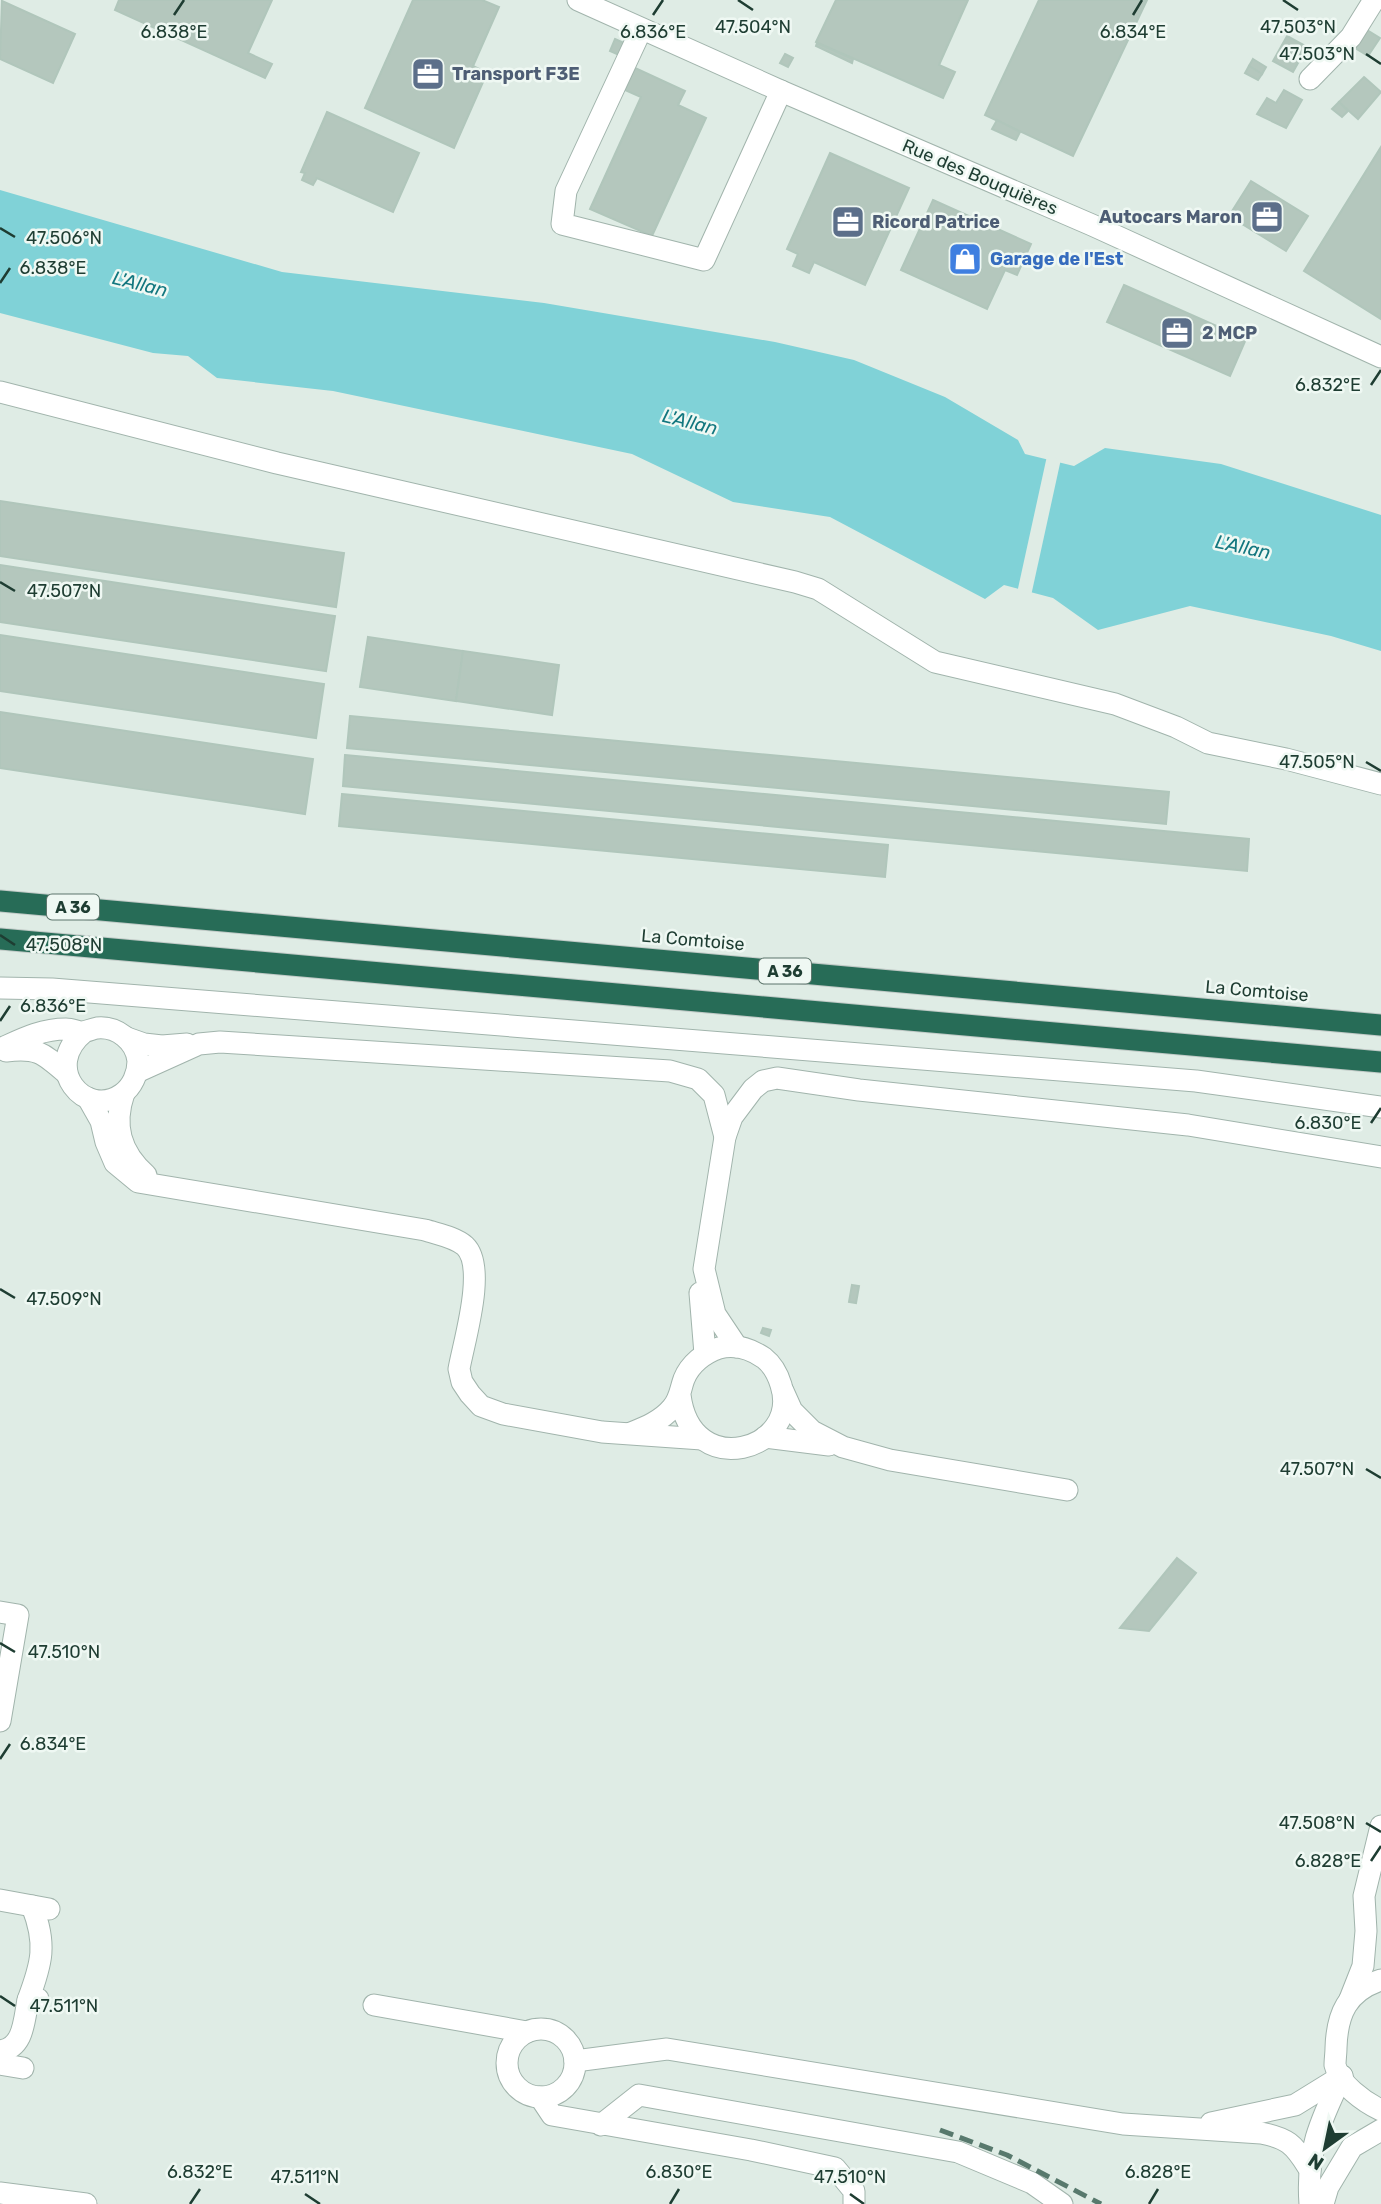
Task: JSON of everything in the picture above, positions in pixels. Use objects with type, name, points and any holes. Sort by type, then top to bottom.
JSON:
[{"type":"highway","points":[[0,889],[147,914]]},
{"type":"highway","name":"La Comtoise","points":[[0,901],[1381,1025]]},
{"type":"highway","name":"A 36","points":[[0,939],[1381,1062]]},
{"type":"highway","points":[[0,948],[227,959]]},
{"type":"street","name":"Rue des Bouquières","points":[[578,0],[781,92],[1092,225],[1381,357]]},
{"type":"street","points":[[1310,79],[1351,37],[1374,0]]},
{"type":"street","points":[[641,30],[566,191],[562,224],[704,260],[781,92]]},
{"type":"street","points":[[0,392],[277,463],[795,582],[818,589],[935,662],[1115,704],[1176,727],[1208,743],[1286,759],[1381,784]]},
{"type":"street","points":[[0,988],[66,990],[1196,1081],[1381,1107]]},
{"type":"street","points":[[127,1038],[138,1060],[132,1084],[124,1093],[101,1101],[78,1092],[66,1073],[68,1049],[84,1032],[94,1028],[106,1028],[144,1044],[256,1043],[670,1071],[698,1079],[714,1095],[724,1137]]},
{"type":"street","points":[[0,1050],[45,1030],[69,1029],[84,1032]]},
{"type":"street","points":[[137,1072],[199,1044]]},
{"type":"street","points":[[0,1050],[42,1052],[66,1073]]},
{"type":"street","points":[[705,1354],[700,1284],[705,1269],[724,1137],[732,1117],[752,1089],[763,1081],[777,1078],[859,1090],[1188,1125],[1381,1157]]},
{"type":"street","points":[[124,1093],[117,1112],[124,1149],[140,1170],[160,1187]]},
{"type":"street","points":[[88,1098],[101,1121],[115,1163],[138,1182],[425,1230],[453,1239],[466,1247],[476,1272],[459,1369],[461,1382],[481,1406],[503,1415],[602,1432],[702,1439]]},
{"type":"street","points":[[705,1269],[715,1314],[737,1346]]},
{"type":"street","points":[[628,1434],[657,1421],[672,1408],[692,1365],[705,1354],[721,1347],[737,1346],[754,1351],[768,1361],[778,1375],[792,1411],[812,1431],[843,1447]]},
{"type":"street","points":[[680,1395],[682,1412],[690,1427],[702,1439],[717,1447],[734,1449],[751,1446],[765,1437],[776,1424],[782,1408],[783,1391]]},
{"type":"street","points":[[765,1437],[843,1447],[890,1461],[1067,1490]]},
{"type":"street","points":[[0,1612],[18,1615],[0,1721]]},
{"type":"street","points":[[1381,1826],[1364,1896],[1366,1931],[1363,1966],[1337,2027],[1335,2067],[1347,2086],[1364,2102],[1381,2110]]},
{"type":"street","points":[[0,1900],[41,1908],[42,1939],[33,1999],[16,2045],[10,2050],[0,2051]]},
{"type":"street","points":[[1350,1999],[1369,1984],[1381,1980]]},
{"type":"street","points":[[374,2006],[527,2032]]},
{"type":"street","points":[[537,2029],[558,2034],[567,2040],[575,2061],[569,2082],[551,2095],[529,2094],[519,2088],[508,2069],[508,2058],[517,2038],[537,2029]]},
{"type":"street","points":[[575,2061],[667,2049],[1163,2129],[1188,2127],[1295,2105],[1342,2076]]},
{"type":"street","points":[[0,2064],[23,2068]]},
{"type":"street","points":[[1310,2204],[1308,2167],[1320,2121],[1342,2076]]},
{"type":"street","points":[[601,2125],[639,2095],[958,2152],[1032,2183],[1062,2204]]},
{"type":"street","points":[[540,2096],[552,2115],[751,2150],[835,2168],[854,2191],[854,2204]]},
{"type":"street","points":[[1188,2127],[1279,2137],[1290,2142],[1308,2167]]},
{"type":"street","points":[[1323,2204],[1328,2187],[1352,2147],[1381,2130]]},
{"type":"street","points":[[0,2193],[86,2204]]},
{"type":"water","name":"L'Allan","points":[[0,190],[282,272],[544,303],[775,342],[854,360],[945,397],[1018,440],[1025,454],[1074,466],[1105,448],[1221,464],[1381,515],[1381,651],[1331,636],[1190,606],[1098,630],[1053,598],[1004,585],[985,599],[830,517],[733,502],[632,454],[333,391],[217,378],[188,356],[153,353],[0,313]]},
{"type":"pier","points":[[1047,456],[1061,459],[1031,596],[1017,593]]},
{"type":"building","points":[[119,0],[272,0],[248,53],[272,64],[265,78],[115,10]]},
{"type":"building","points":[[413,0],[482,0],[499,7],[473,66],[487,73],[454,148],[365,108]]},
{"type":"building","points":[[836,0],[968,0],[939,65],[955,72],[943,98],[816,42]]},
{"type":"building","points":[[1039,0],[1147,0],[1073,156],[985,115]]},
{"type":"building","points":[[2,1],[75,34],[53,83],[0,59]]},
{"type":"building","points":[[1367,30],[1380,38],[1368,56],[1355,48]]},
{"type":"building","points":[[1287,36],[1307,47],[1293,72],[1273,61]]},
{"type":"building","points":[[615,39],[624,43],[619,55],[610,51]]},
{"type":"building","points":[[817,43],[853,59],[852,63],[816,46]]},
{"type":"building","points":[[785,54],[793,58],[788,67],[780,63]]},
{"type":"building","points":[[1253,59],[1266,67],[1262,74],[1249,66]]},
{"type":"building","points":[[1249,66],[1262,74],[1258,80],[1245,73]]},
{"type":"building","points":[[635,68],[685,91],[678,105],[706,118],[652,236],[590,209],[641,97],[625,90]]},
{"type":"building","points":[[1364,77],[1381,92],[1358,119],[1339,102]]},
{"type":"building","points":[[1284,90],[1302,100],[1286,128],[1257,114],[1267,98],[1276,103]]},
{"type":"building","points":[[1339,102],[1348,111],[1342,117],[1332,109]]},
{"type":"building","points":[[327,112],[419,153],[393,212],[317,178],[313,185],[302,180],[305,173],[301,172]]},
{"type":"building","points":[[997,120],[1020,132],[1016,140],[992,129]]},
{"type":"building","points":[[1381,147],[1381,319],[1304,271]]},
{"type":"building","points":[[830,153],[909,188],[865,285],[814,262],[809,273],[793,266],[798,254],[787,249]]},
{"type":"building","points":[[1251,181],[1308,216],[1286,251],[1229,216]]},
{"type":"building","points":[[933,200],[1031,244],[1017,275],[1005,270],[987,309],[901,270]]},
{"type":"building","points":[[1124,285],[1246,339],[1230,376],[1107,322]]},
{"type":"building","points":[[0,501],[344,553],[336,607],[0,556]]},
{"type":"building","points":[[0,565],[335,616],[326,671],[0,622]]},
{"type":"building","points":[[0,635],[324,684],[316,738],[0,691]]},
{"type":"building","points":[[368,637],[463,651],[456,701],[360,687]]},
{"type":"building","points":[[463,651],[559,665],[552,715],[456,701]]},
{"type":"building","points":[[0,712],[313,759],[305,814],[0,768]]},
{"type":"building","points":[[350,716],[1169,792],[1166,824],[347,748]]},
{"type":"building","points":[[345,755],[1249,839],[1247,871],[343,786]]},
{"type":"building","points":[[342,794],[888,845],[885,877],[339,826]]},
{"type":"building","points":[[852,1285],[859,1286],[856,1303],[849,1302]]},
{"type":"building","points":[[763,1328],[771,1330],[769,1336],[761,1333]]},
{"type":"building","points":[[1177,1558],[1196,1573],[1149,1631],[1120,1628]]},
{"type":"railway","points":[[940,2130],[1007,2155],[1101,2204]]},
{"type":"place","name":"Transport F3E","points":[[428,74]]},
{"type":"place","name":"Autocars Maron","points":[[1267,217]]},
{"type":"place","name":"Ricord Patrice","points":[[848,222]]},
{"type":"place","name":"Garage de l'Est","points":[[965,259]]},
{"type":"place","name":"2 MCP","points":[[1177,333]]}]
